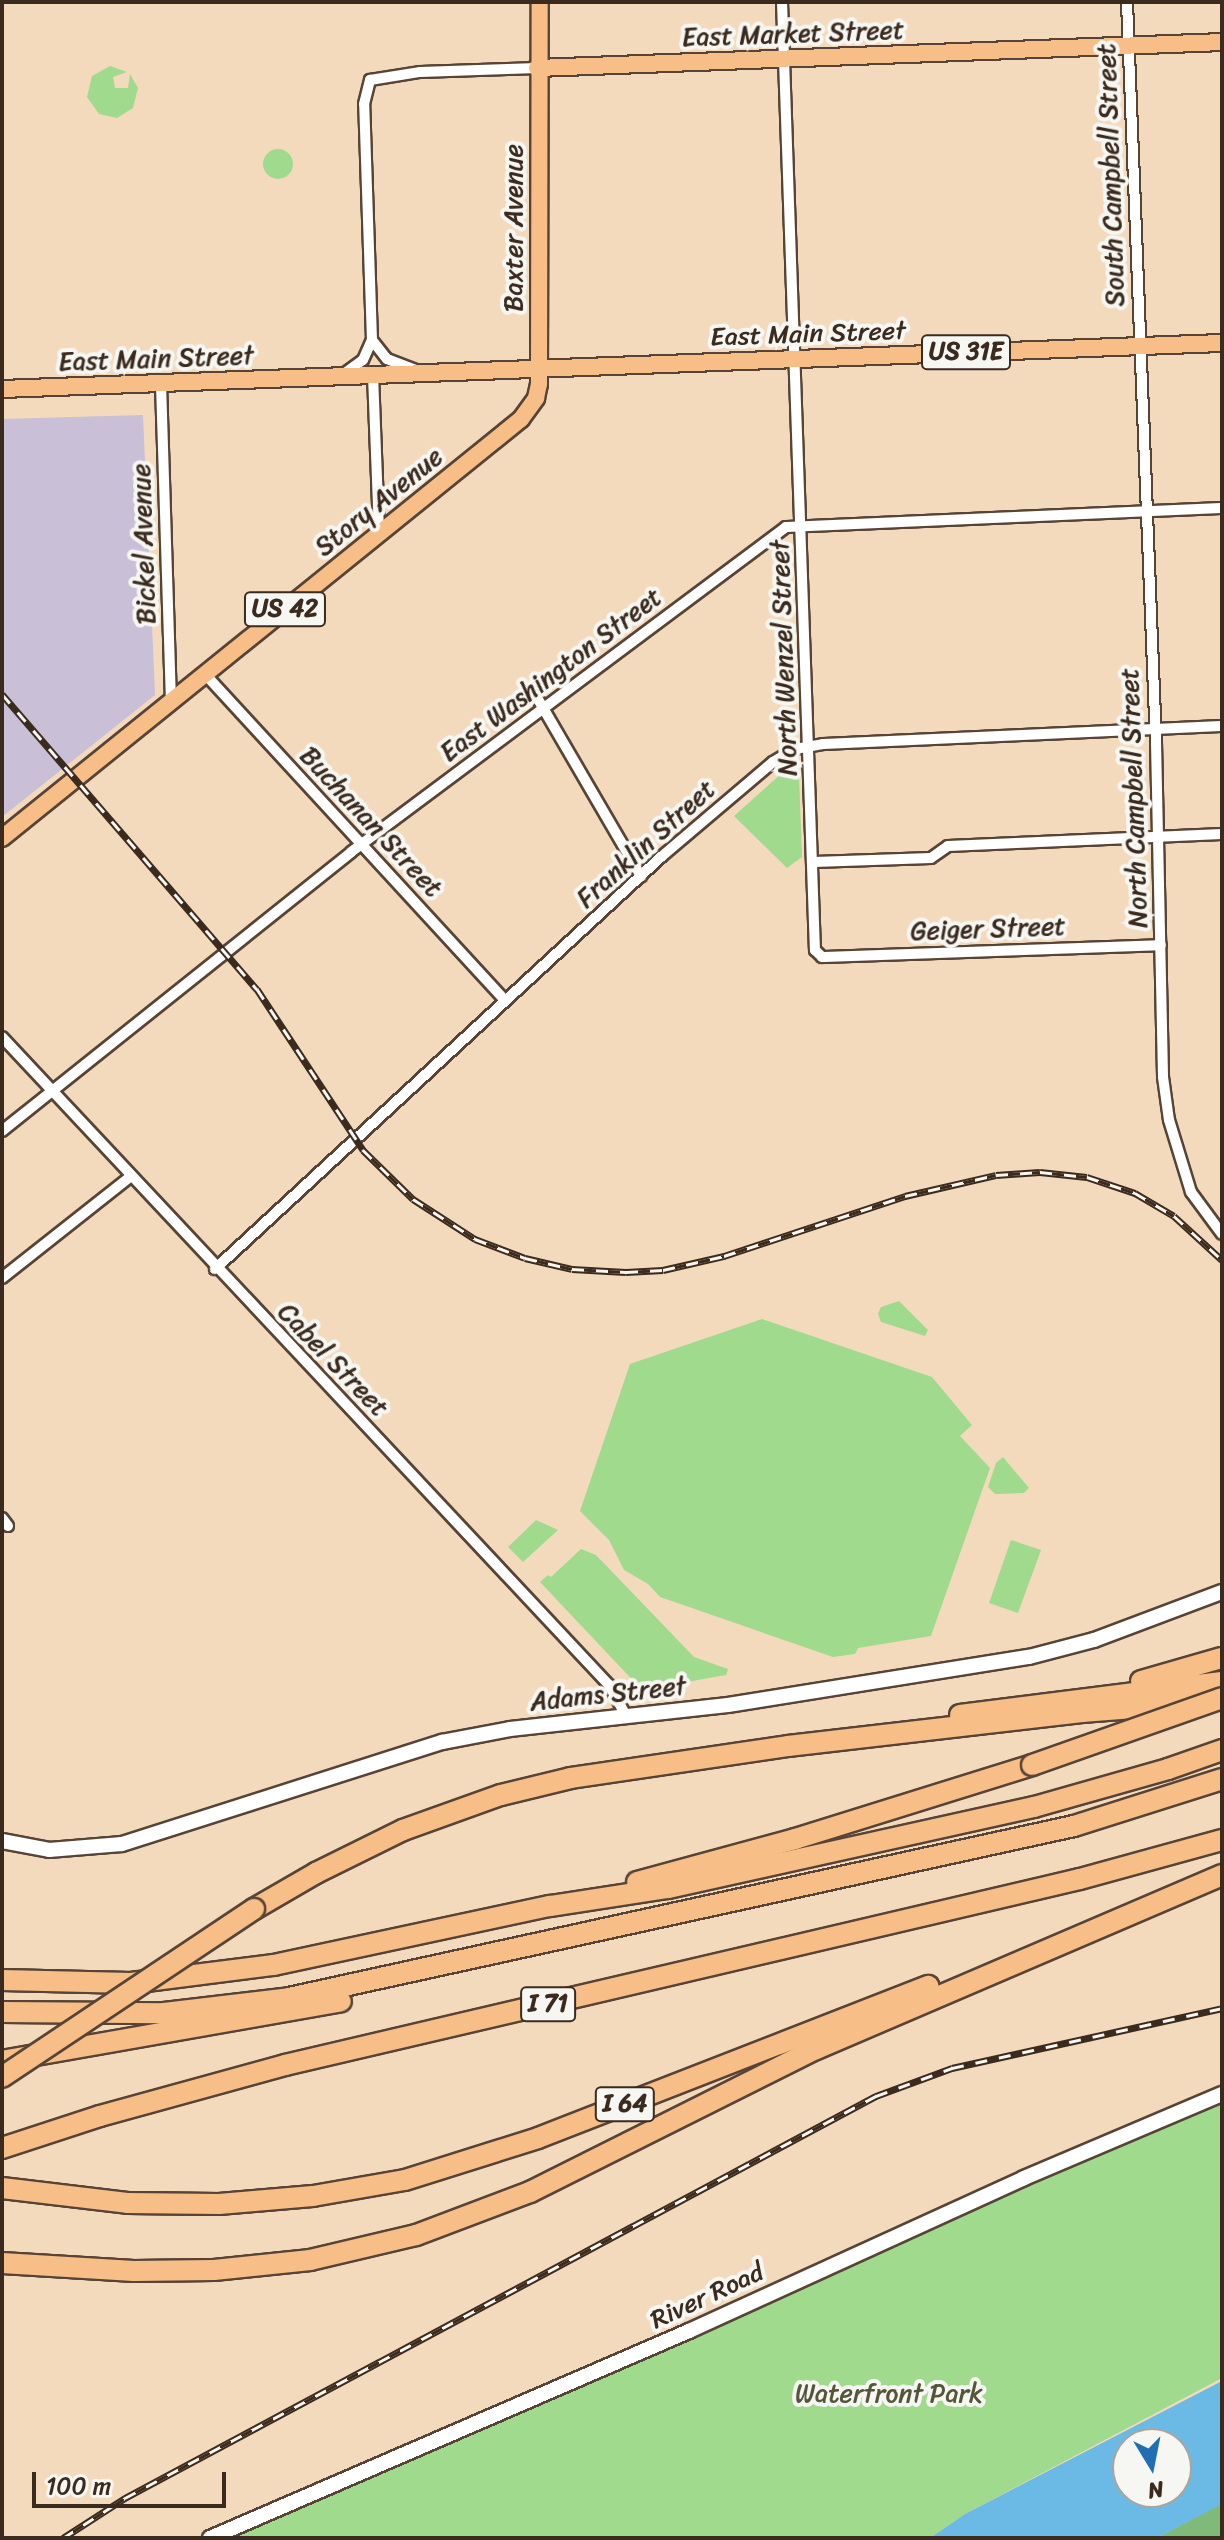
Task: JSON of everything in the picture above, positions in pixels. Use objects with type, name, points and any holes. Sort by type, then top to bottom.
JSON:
[{"type":"highway","points":[[788,1746],[1137,1682],[1222,1658]]},
{"type":"highway","points":[[1007,1706],[1222,1682]]},
{"type":"highway","points":[[2,2077],[254,1909],[374,1843],[501,1795],[599,1772],[788,1746],[1082,1712],[1222,1700]]},
{"type":"highway","points":[[2,1980],[106,1984],[178,1979],[320,1956],[550,1906],[784,1842],[1032,1765],[1222,1700]]},
{"type":"highway","points":[[550,1906],[668,1888],[1034,1807],[1124,1783],[1222,1750]]},
{"type":"highway","points":[[2,2012],[110,2015],[210,2009],[289,1998],[1074,1826],[1222,1779]]},
{"type":"highway","points":[[1080,1879],[1222,1830]]},
{"type":"highway","points":[[1080,1879],[1222,1840]]},
{"type":"highway","points":[[2,2263],[134,2271],[214,2270],[310,2260],[416,2235],[530,2192],[816,2049],[1222,1875]]},
{"type":"highway","name":"I 64","points":[[2,2188],[127,2203],[219,2204],[360,2189],[451,2168],[538,2138],[1222,1875]]},
{"type":"highway","name":"I 71","points":[[10,2145],[271,2069],[1080,1879]]},
{"type":"highway","points":[[2,2061],[313,2007],[399,1988],[495,1954]]},
{"type":"main road","name":"Baxter Avenue","points":[[539,369],[537,68],[540,2]]},
{"type":"main road","name":"East Market Street","points":[[537,68],[1222,42]]},
{"type":"main road","name":"East Main Street","points":[[2,389],[1222,343]]},
{"type":"main road","name":"Story Avenue","points":[[2,838],[521,419],[536,398],[539,369]]},
{"type":"street","name":"North Wenzel Street","points":[[782,2],[815,950],[818,954]]},
{"type":"street","name":"South Campbell Street","points":[[1127,2],[1139,346]]},
{"type":"street","name":"East Market Street","points":[[372,340],[364,104],[368,84],[374,78],[385,75],[537,68]]},
{"type":"street","points":[[341,376],[363,360],[372,340],[387,359],[423,373]]},
{"type":"street","name":"North Campbell Street","points":[[1139,346],[1155,730],[1163,1077],[1169,1120],[1191,1192],[1222,1234]]},
{"type":"street","points":[[373,375],[379,533]]},
{"type":"street","name":"Bickel Avenue","points":[[161,384],[171,702]]},
{"type":"street","name":"East Washington Street","points":[[2,1131],[362,844],[786,527],[1222,508]]},
{"type":"street","name":"Buchanan Street","points":[[205,674],[505,1000]]},
{"type":"street","points":[[535,694],[641,876]]},
{"type":"street","name":"Franklin Street","points":[[215,1269],[641,876],[773,762],[795,749],[1222,726]]},
{"type":"street","points":[[814,862],[931,858],[948,846],[1222,834]]},
{"type":"street","name":"Geiger Street","points":[[818,954],[822,957],[1161,945]]},
{"type":"street","name":"Cabel Street","points":[[2,1037],[215,1269],[609,1685],[627,1717]]},
{"type":"street","points":[[2,1278],[131,1176]]},
{"type":"street","name":"Adams Street","points":[[2,1841],[49,1850],[115,1845],[156,1835],[415,1748],[510,1729],[728,1705],[1029,1657],[1094,1640],[1222,1592]]},
{"type":"street","name":"River Road","points":[[210,2538],[676,2337],[1024,2178],[1222,2094]]},
{"type":"shaded area","points":[[143,415],[155,695],[2,817],[2,419]]},
{"type":"green space","points":[[110,66],[127,72],[113,77],[115,88],[128,88],[130,74],[138,88],[133,108],[117,118],[99,114],[87,97],[92,76]]},
{"type":"green space","points":[[278,149],[289,153],[293,164],[289,175],[278,179],[267,175],[263,164],[267,153]]},
{"type":"green space","points":[[782,773],[799,775],[802,857],[787,868],[734,816]]},
{"type":"green space","points":[[899,1301],[928,1330],[925,1336],[881,1322],[878,1314],[881,1307]]},
{"type":"green space","points":[[762,1319],[932,1377],[972,1425],[960,1436],[990,1468],[931,1636],[858,1648],[855,1654],[833,1657],[660,1597],[648,1584],[624,1570],[609,1540],[580,1511],[630,1364]]},
{"type":"green space","points":[[1003,1457],[1029,1488],[1024,1493],[995,1494],[988,1487],[996,1463]]},
{"type":"green space","points":[[536,1520],[558,1530],[523,1562],[508,1547]]},
{"type":"green space","points":[[1011,1540],[1041,1550],[1018,1613],[989,1603]]},
{"type":"green space","points":[[581,1549],[596,1555],[694,1657],[728,1669],[726,1675],[642,1690],[540,1582],[548,1575],[551,1577]]},
{"type":"green space","name":"Waterfront Park","points":[[1222,2094],[1222,2378],[1128,2428],[1112,2428],[1112,2436],[965,2514],[930,2538],[209,2538]]},
{"type":"green space","points":[[1222,2504],[1222,2538],[1157,2538],[1210,2509]]},
{"type":"water","points":[[1222,2381],[1222,2504],[1157,2538],[930,2538],[965,2514],[1112,2438],[1112,2508],[1192,2508],[1192,2428],[1131,2428]]},
{"type":"railway","points":[[2,694],[257,989],[363,1150],[413,1199],[475,1239],[525,1258],[572,1269],[626,1272],[663,1270],[724,1256],[905,1196],[996,1175],[1040,1172],[1087,1177],[1135,1193],[1174,1216],[1222,1260]]},
{"type":"railway","points":[[63,2538],[125,2498],[876,2096],[952,2068],[1222,2008]]}]
